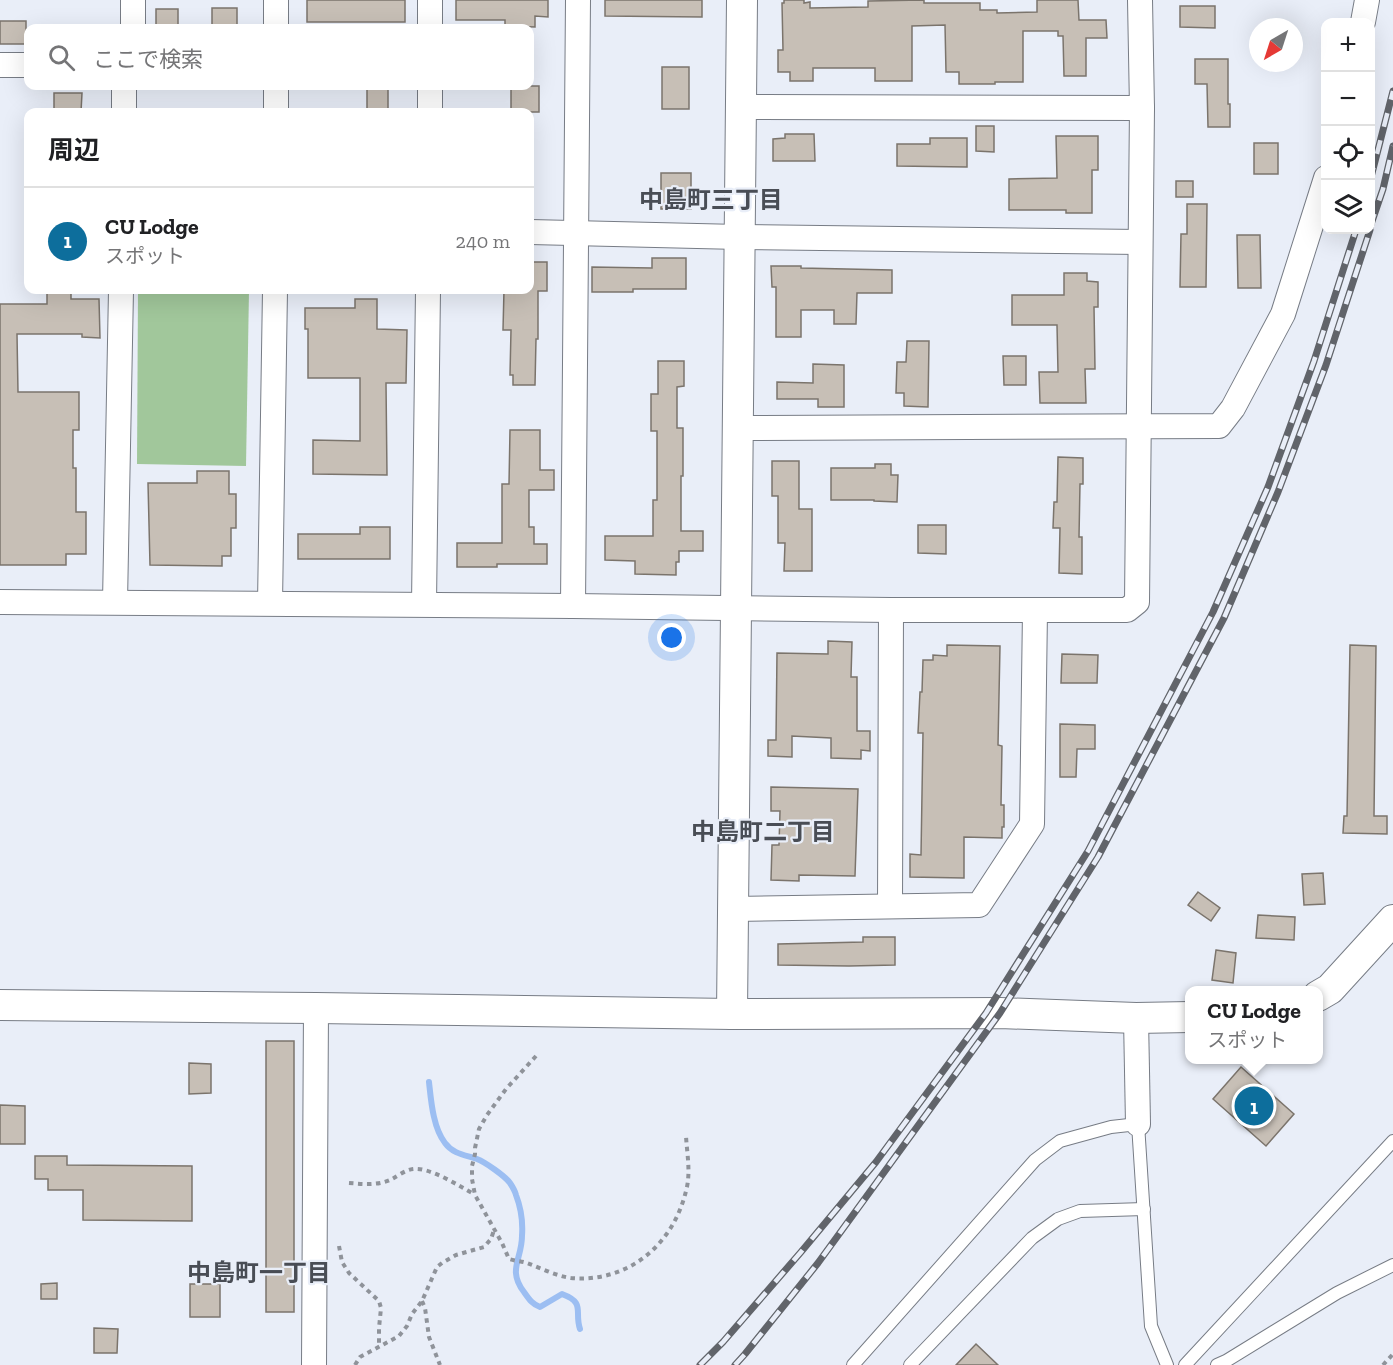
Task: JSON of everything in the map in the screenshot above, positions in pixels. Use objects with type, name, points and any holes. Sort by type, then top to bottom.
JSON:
[{"type":"street","points":[[133,0],[133,24]]},
{"type":"street","points":[[276,0],[276,24]]},
{"type":"street","points":[[430,0],[430,24]]},
{"type":"street","points":[[573,606],[578,0]]},
{"type":"street","points":[[732,1014],[742,0]]},
{"type":"street","points":[[0,602],[1127,610],[1137,602],[1142,108],[1140,0]]},
{"type":"street","points":[[1364,18],[1367,0]]},
{"type":"street","points":[[0,64],[24,65]]},
{"type":"street","points":[[124,90],[124,108]]},
{"type":"street","points":[[276,90],[276,108]]},
{"type":"street","points":[[430,90],[430,108]]},
{"type":"street","points":[[740,107],[1142,108]]},
{"type":"street","points":[[737,428],[1219,426],[1233,408],[1283,314],[1325,180]]},
{"type":"street","points":[[534,232],[1140,242]]},
{"type":"street","points":[[115,602],[120,294]]},
{"type":"street","points":[[270,603],[275,294]]},
{"type":"street","points":[[424,604],[429,294]]},
{"type":"street","points":[[890,906],[891,610]]},
{"type":"street","points":[[734,909],[979,905],[1032,824],[1035,611]]},
{"type":"street","points":[[1323,993],[1330,989],[1393,920]]},
{"type":"street","points":[[0,1005],[732,1014],[1000,1013],[1136,1018],[1185,1017]]},
{"type":"street","points":[[314,1365],[316,1008]]},
{"type":"street","points":[[1136,1018],[1138,1124]]},
{"type":"lane","points":[[853,1365],[1035,1160],[1060,1141],[1111,1127],[1138,1124],[1151,1326],[1167,1365]]},
{"type":"lane","points":[[1185,1365],[1393,1141]]},
{"type":"lane","points":[[910,1365],[1032,1238],[1058,1220],[1080,1211],[1144,1209]]},
{"type":"lane","points":[[1217,1365],[1336,1293],[1393,1265]]},
{"type":"path","points":[[536,1056],[506,1089],[487,1115],[479,1129],[472,1166],[475,1195],[509,1259],[570,1278],[590,1277],[608,1274],[630,1266],[654,1250],[670,1232],[687,1189],[686,1136]]},
{"type":"path","points":[[349,1183],[381,1183],[411,1169],[419,1169],[434,1173],[475,1195]]},
{"type":"path","points":[[355,1365],[360,1357],[399,1336],[422,1301],[437,1268],[442,1263],[456,1255],[484,1247],[491,1239],[494,1229]]},
{"type":"path","points":[[339,1237],[342,1262],[349,1273],[380,1301],[379,1346]]},
{"type":"path","points":[[422,1301],[429,1337],[440,1365]]},
{"type":"path","points":[[1383,1365],[1393,1354]]},
{"type":"green space","points":[[138,294],[249,294],[246,466],[137,464]]},
{"type":"building","points":[[307,0],[405,0],[405,22],[307,22]]},
{"type":"building","points":[[456,0],[548,0],[548,17],[535,16],[535,27],[534,24],[505,24],[505,20],[456,20]]},
{"type":"building","points":[[605,0],[702,0],[702,17],[605,16]]},
{"type":"building","points":[[784,0],[804,0],[804,3],[810,2],[810,8],[868,7],[868,1],[924,0],[924,3],[980,3],[980,10],[997,10],[997,13],[1037,12],[1037,0],[1078,0],[1079,20],[1106,20],[1107,38],[1086,38],[1086,76],[1064,76],[1063,36],[1058,36],[1058,31],[1023,31],[1023,82],[959,84],[959,72],[946,72],[945,25],[912,26],[912,81],[875,81],[875,68],[813,68],[813,81],[790,81],[790,72],[778,72],[778,50],[783,50],[782,3]]},
{"type":"building","points":[[1180,6],[1215,6],[1215,28],[1180,27]]},
{"type":"building","points":[[212,8],[237,8],[237,24],[212,24]]},
{"type":"building","points":[[156,9],[178,9],[178,24],[156,24]]},
{"type":"building","points":[[0,21],[26,21],[24,44],[0,44]]},
{"type":"building","points":[[1195,59],[1228,59],[1230,127],[1208,127],[1207,84],[1195,84]]},
{"type":"building","points":[[662,67],[689,67],[689,109],[662,109]]},
{"type":"building","points":[[534,86],[539,86],[539,112],[534,112],[534,108],[511,108],[511,90],[534,90]]},
{"type":"building","points":[[367,90],[388,90],[388,108],[367,108]]},
{"type":"building","points":[[54,93],[82,93],[81,108],[54,108]]},
{"type":"building","points":[[976,126],[994,126],[994,152],[976,151]]},
{"type":"building","points":[[785,134],[814,134],[815,161],[773,161],[773,139],[785,138]]},
{"type":"building","points":[[1056,136],[1098,136],[1098,170],[1092,170],[1092,213],[1066,213],[1066,210],[1009,210],[1009,179],[1057,178]]},
{"type":"building","points":[[930,138],[967,138],[967,167],[897,166],[897,144],[930,144]]},
{"type":"building","points":[[1254,143],[1278,143],[1278,174],[1254,174]]},
{"type":"building","points":[[661,173],[691,173],[691,209],[661,209]]},
{"type":"building","points":[[1176,181],[1193,181],[1193,197],[1176,197]]},
{"type":"building","points":[[1187,204],[1207,204],[1206,287],[1180,287],[1181,234],[1187,234]]},
{"type":"building","points":[[1237,235],[1260,235],[1261,288],[1238,288]]},
{"type":"building","points":[[652,258],[686,258],[686,289],[592,292],[592,267],[652,268]]},
{"type":"building","points":[[534,262],[547,262],[547,291],[538,291],[535,385],[513,385],[513,375],[510,375],[511,330],[503,330],[504,294],[534,294]]},
{"type":"building","points":[[771,266],[892,270],[892,293],[857,293],[856,324],[834,324],[834,310],[801,310],[801,337],[776,337],[776,287],[772,287]]},
{"type":"building","points":[[1064,273],[1087,273],[1087,281],[1098,282],[1098,307],[1094,307],[1095,369],[1085,369],[1086,403],[1040,403],[1039,372],[1058,372],[1057,325],[1012,325],[1012,295],[1064,295]]},
{"type":"building","points":[[47,294],[71,294],[71,299],[99,299],[100,338],[82,337],[82,334],[17,334],[18,392],[79,392],[79,430],[73,430],[73,468],[76,468],[76,512],[86,512],[86,554],[66,554],[66,565],[0,565],[0,304],[47,304]]},
{"type":"building","points":[[355,299],[377,299],[377,329],[407,330],[406,383],[386,383],[387,475],[313,474],[313,440],[360,441],[360,378],[308,378],[308,329],[305,329],[305,308],[355,308]]},
{"type":"building","points":[[907,341],[929,341],[928,407],[904,406],[904,393],[896,393],[897,362],[906,362]]},
{"type":"building","points":[[1003,356],[1026,356],[1026,385],[1004,385]]},
{"type":"building","points":[[658,361],[684,361],[684,386],[677,387],[677,428],[683,428],[681,531],[703,531],[703,551],[679,551],[676,575],[635,574],[635,561],[605,560],[605,536],[653,536],[653,500],[657,500],[657,431],[651,431],[651,394],[658,394]]},
{"type":"building","points":[[813,364],[844,365],[844,407],[818,407],[818,399],[777,399],[777,382],[813,383]]},
{"type":"building","points":[[510,430],[540,430],[540,470],[554,470],[554,490],[529,490],[529,527],[534,527],[534,544],[547,544],[547,564],[457,567],[457,543],[502,543],[502,484],[509,484]]},
{"type":"building","points":[[1058,457],[1083,458],[1079,537],[1082,537],[1082,574],[1059,573],[1060,528],[1053,528],[1054,502],[1057,502]]},
{"type":"building","points":[[772,461],[799,461],[799,509],[812,509],[812,571],[784,571],[785,543],[778,543],[778,496],[772,496]]},
{"type":"building","points":[[875,464],[891,464],[891,475],[898,475],[897,502],[831,500],[831,468],[875,468]]},
{"type":"building","points":[[197,471],[229,471],[229,494],[236,494],[236,528],[231,528],[231,556],[222,556],[222,566],[150,565],[148,483],[197,483]]},
{"type":"building","points":[[918,525],[946,525],[946,554],[918,553]]},
{"type":"building","points":[[360,527],[390,527],[390,559],[298,559],[298,534],[360,534]]},
{"type":"building","points":[[828,641],[852,642],[851,677],[857,677],[857,731],[870,731],[870,751],[861,750],[861,759],[831,758],[831,738],[792,736],[792,757],[768,756],[768,740],[776,740],[777,653],[828,654]]},
{"type":"building","points":[[947,645],[1000,646],[998,745],[1002,746],[1001,805],[1004,805],[1004,827],[1002,827],[1002,838],[964,837],[964,878],[910,877],[910,854],[921,855],[923,733],[918,733],[923,660],[933,660],[933,655],[947,656]]},
{"type":"building","points":[[1350,645],[1376,646],[1374,816],[1387,816],[1387,834],[1343,833],[1344,816],[1347,816]]},
{"type":"building","points":[[1062,654],[1098,655],[1097,683],[1061,683]]},
{"type":"building","points":[[1060,724],[1095,725],[1095,749],[1077,749],[1076,777],[1060,777]]},
{"type":"building","points":[[771,787],[858,789],[855,876],[799,875],[799,881],[771,880],[772,845],[779,845],[780,811],[771,811]]},
{"type":"building","points":[[1323,873],[1325,904],[1304,905],[1302,874]]},
{"type":"building","points":[[1198,892],[1220,908],[1211,921],[1188,905]]},
{"type":"building","points":[[1258,915],[1295,917],[1294,940],[1256,938]]},
{"type":"building","points":[[863,937],[895,937],[895,965],[778,965],[778,944],[863,942]]},
{"type":"building","points":[[1216,950],[1236,953],[1233,983],[1212,980]]},
{"type":"building","points":[[266,1041],[294,1041],[294,1312],[266,1312]]},
{"type":"building","points":[[189,1063],[211,1064],[211,1093],[189,1094]]},
{"type":"building","points":[[1241,1067],[1294,1114],[1266,1146],[1213,1099]]},
{"type":"building","points":[[0,1105],[25,1106],[25,1144],[0,1144]]},
{"type":"building","points":[[35,1156],[67,1156],[67,1165],[192,1166],[192,1221],[83,1220],[83,1190],[48,1190],[48,1179],[35,1179]]},
{"type":"building","points":[[57,1283],[57,1299],[41,1299],[41,1284]]},
{"type":"building","points":[[190,1284],[220,1284],[220,1317],[190,1317]]},
{"type":"building","points":[[94,1328],[118,1329],[117,1353],[94,1353]]},
{"type":"building","points":[[976,1344],[998,1365],[956,1365]]},
{"type":"waterway","points":[[429,1082],[435,1122],[448,1147],[455,1152],[485,1163],[507,1180],[515,1192],[522,1226],[516,1271],[519,1284],[531,1301],[540,1307],[562,1294],[569,1297],[577,1304],[580,1329]]},
{"type":"railway","points":[[1370,180],[1393,91]]},
{"type":"railway","points":[[1375,212],[1393,146]]},
{"type":"railway","points":[[700,1365],[723,1342],[876,1162],[986,1013],[1088,851],[1213,612],[1268,487],[1314,361],[1355,234]]},
{"type":"railway","points":[[735,1365],[818,1263],[1000,1013],[1098,857],[1224,618],[1278,492],[1326,365],[1369,234]]},
{"type":"place","name":"CU Lodge","points":[[1254,1106]]},
{"type":"district","name":"中島町三丁目","points":[[711,200]]},
{"type":"district","name":"中島町二丁目","points":[[763,832]]},
{"type":"district","name":"中島町一丁目","points":[[259,1273]]}]
